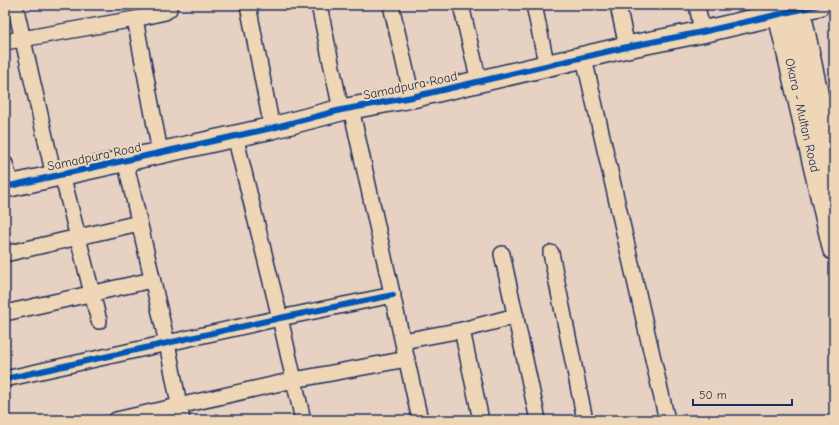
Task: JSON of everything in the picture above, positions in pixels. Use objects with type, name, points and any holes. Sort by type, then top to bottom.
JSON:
[{"type":"main road","name":"Okara - Multan Road","points":[[794,8],[834,175]]},
{"type":"main road","name":"Okara - Multan Road","points":[[794,8],[834,249]]},
{"type":"street","points":[[15,5],[22,38],[58,175],[78,238],[99,321]]},
{"type":"street","points":[[5,42],[135,19],[165,12],[169,9],[169,5]]},
{"type":"street","points":[[248,5],[272,128]]},
{"type":"street","points":[[319,5],[393,295],[418,420]]},
{"type":"street","points":[[391,5],[412,97]]},
{"type":"street","points":[[461,5],[479,82]]},
{"type":"street","points":[[534,5],[547,67]]},
{"type":"street","points":[[618,5],[627,47]]},
{"type":"street","points":[[697,5],[702,32]]},
{"type":"street","name":"Samadpura Road","points":[[8,186],[272,128],[346,109],[412,97],[547,67],[627,47],[702,32],[794,8]]},
{"type":"street","points":[[135,19],[160,152]]},
{"type":"street","points":[[584,58],[667,420]]},
{"type":"street","points":[[236,136],[303,420]]},
{"type":"street","points":[[125,160],[167,343],[180,413]]},
{"type":"street","points":[[5,164],[8,186]]},
{"type":"street","points":[[5,254],[139,224]]},
{"type":"street","points":[[551,253],[586,420]]},
{"type":"street","points":[[502,254],[538,420]]},
{"type":"street","points":[[5,313],[152,280]]},
{"type":"street","points":[[5,379],[280,318],[393,295]]},
{"type":"street","points":[[403,342],[462,330],[516,316]]},
{"type":"street","points":[[462,330],[481,420]]},
{"type":"street","points":[[116,420],[180,413],[294,380],[407,359]]},
{"type":"cycle path","points":[[5,187],[272,128],[341,110],[412,97],[627,47],[702,32],[819,5]]},
{"type":"cycle path","points":[[5,379],[280,318],[393,295]]}]
